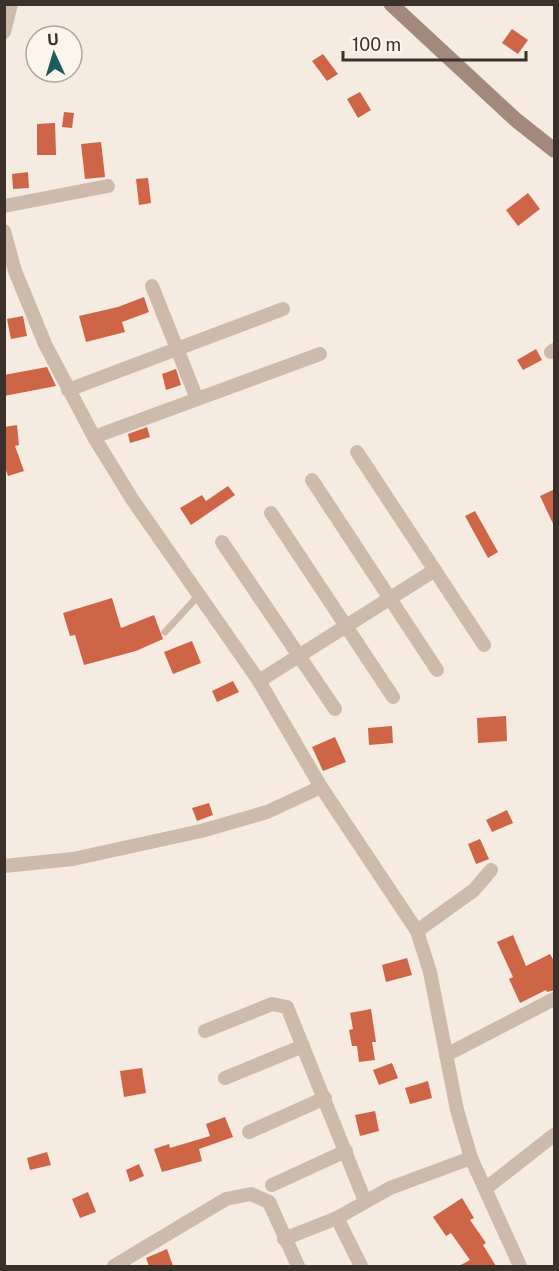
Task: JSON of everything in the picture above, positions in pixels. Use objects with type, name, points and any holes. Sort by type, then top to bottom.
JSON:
[{"type":"street","points":[[4,32],[11,4]]},
{"type":"street","points":[[391,4],[516,120],[555,150]]},
{"type":"street","points":[[4,206],[108,186]]},
{"type":"street","points":[[4,231],[15,271],[68,390],[94,438],[132,499],[259,681],[321,787],[417,931],[430,972],[457,1110],[471,1158],[520,1266]]},
{"type":"street","points":[[152,286],[197,399]]},
{"type":"street","points":[[68,390],[283,309]]},
{"type":"street","points":[[94,438],[320,354]]},
{"type":"street","points":[[357,452],[484,645]]},
{"type":"street","points":[[312,480],[437,670]]},
{"type":"street","points":[[271,513],[393,697]]},
{"type":"street","points":[[222,542],[335,708]]},
{"type":"street","points":[[259,681],[299,658],[435,570]]},
{"type":"street","points":[[4,866],[73,859],[201,831],[267,812],[321,787]]},
{"type":"street","points":[[417,931],[474,890],[491,870]]},
{"type":"street","points":[[446,1055],[555,999]]},
{"type":"street","points":[[205,1031],[277,1003],[287,1007],[365,1201]]},
{"type":"street","points":[[225,1078],[303,1046]]},
{"type":"street","points":[[249,1132],[325,1098]]},
{"type":"street","points":[[485,1189],[555,1135]]},
{"type":"street","points":[[272,1185],[346,1151]]},
{"type":"street","points":[[284,1239],[337,1218],[390,1188],[471,1158]]},
{"type":"street","points":[[114,1266],[226,1199],[240,1194],[251,1194],[269,1202],[298,1266]]},
{"type":"street","points":[[337,1218],[361,1266]]},
{"type":"lane","points":[[165,632],[200,595]]},
{"type":"building","points":[[512,29],[528,40],[518,54],[502,43]]},
{"type":"building","points":[[323,54],[338,74],[327,81],[312,61]]},
{"type":"building","points":[[360,92],[371,110],[358,118],[347,99]]},
{"type":"building","points":[[64,112],[74,113],[72,128],[62,127]]},
{"type":"building","points":[[55,123],[56,155],[37,155],[37,124]]},
{"type":"building","points":[[101,142],[105,177],[85,179],[81,144]]},
{"type":"building","points":[[28,172],[29,188],[13,189],[12,174]]},
{"type":"building","points":[[148,178],[151,203],[139,205],[136,179]]},
{"type":"building","points":[[528,193],[540,209],[518,226],[506,210]]},
{"type":"building","points":[[144,297],[149,312],[122,322],[125,332],[86,342],[79,316],[118,307]]},
{"type":"building","points":[[23,316],[27,336],[11,339],[7,319]]},
{"type":"building","points":[[536,349],[542,360],[523,370],[517,360]]},
{"type":"building","points":[[47,367],[56,386],[4,396],[4,375]]},
{"type":"building","points":[[176,369],[181,385],[166,390],[162,374]]},
{"type":"building","points":[[17,425],[19,445],[15,446],[24,471],[8,476],[4,465],[4,427]]},
{"type":"building","points":[[147,427],[150,437],[130,443],[128,434]]},
{"type":"building","points":[[228,486],[235,495],[191,525],[180,508],[202,495],[206,501]]},
{"type":"building","points":[[555,489],[555,528],[540,496]]},
{"type":"building","points":[[475,511],[498,552],[488,558],[465,516]]},
{"type":"building","points":[[112,598],[121,628],[154,615],[163,639],[136,651],[84,665],[75,635],[70,636],[63,613]]},
{"type":"building","points":[[192,641],[201,663],[173,674],[164,652]]},
{"type":"building","points":[[233,681],[239,692],[217,702],[212,691]]},
{"type":"building","points":[[506,716],[507,741],[478,743],[477,718]]},
{"type":"building","points":[[392,726],[393,743],[369,745],[368,728]]},
{"type":"building","points":[[335,737],[346,762],[323,771],[312,747]]},
{"type":"building","points":[[209,803],[213,815],[197,821],[192,808]]},
{"type":"building","points":[[507,810],[513,823],[492,832],[486,820]]},
{"type":"building","points":[[480,839],[489,859],[476,864],[468,844]]},
{"type":"building","points":[[513,935],[526,966],[550,954],[555,963],[555,990],[547,992],[546,990],[520,1003],[509,979],[513,977],[497,942]]},
{"type":"building","points":[[407,958],[412,975],[386,982],[382,965]]},
{"type":"building","points":[[371,1009],[376,1042],[372,1042],[375,1060],[359,1062],[357,1046],[352,1046],[349,1030],[353,1029],[350,1013]]},
{"type":"building","points":[[392,1063],[398,1078],[379,1085],[373,1070]]},
{"type":"building","points":[[142,1068],[146,1093],[124,1097],[120,1071]]},
{"type":"building","points":[[428,1081],[432,1098],[410,1104],[405,1088]]},
{"type":"building","points":[[375,1111],[379,1131],[360,1136],[355,1115]]},
{"type":"building","points":[[225,1117],[233,1137],[199,1149],[202,1161],[162,1172],[154,1149],[169,1144],[170,1148],[210,1136],[206,1124]]},
{"type":"building","points":[[47,1152],[51,1165],[30,1170],[27,1158]]},
{"type":"building","points":[[139,1164],[144,1176],[130,1182],[126,1170]]},
{"type":"building","points":[[88,1192],[96,1212],[80,1218],[72,1199]]},
{"type":"building","points":[[462,1198],[474,1218],[470,1220],[486,1243],[483,1245],[496,1266],[459,1266],[470,1260],[451,1233],[446,1236],[433,1217]]},
{"type":"building","points":[[167,1249],[173,1266],[149,1266],[146,1258]]}]
